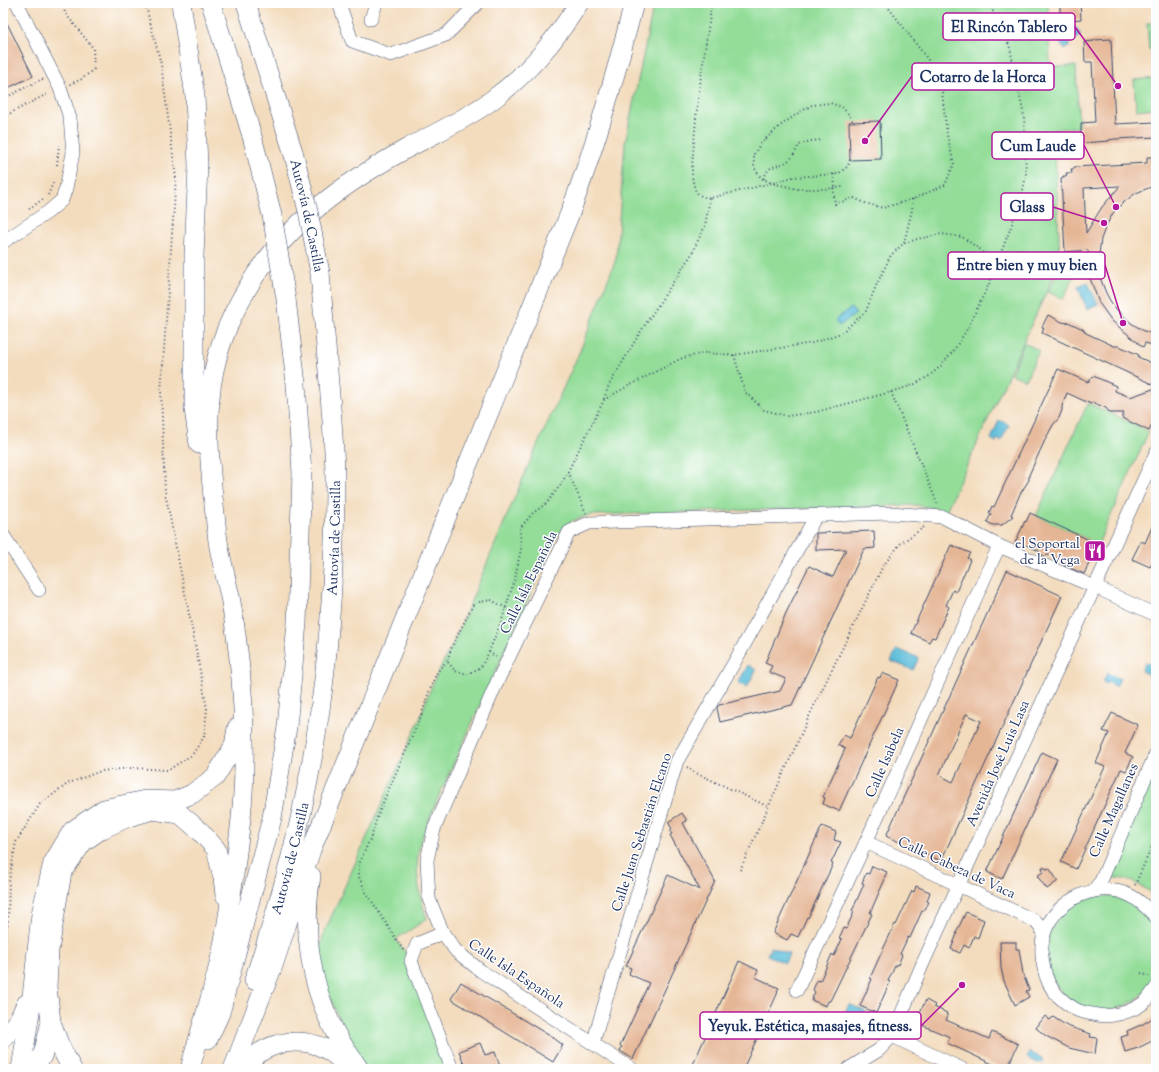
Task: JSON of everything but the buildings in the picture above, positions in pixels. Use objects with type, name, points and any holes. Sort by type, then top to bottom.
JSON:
[{"type":"highway","points":[[181,3],[195,96],[198,166],[194,254],[194,409],[207,501],[231,600],[242,695],[244,763],[241,824],[228,918],[221,955],[190,1069]]},
{"type":"highway","name":"Autovía de Castilla","points":[[194,1069],[220,1013],[272,818],[287,727],[297,623],[302,473],[296,384],[286,299],[272,215],[252,136],[211,3]]},
{"type":"highway","name":"Autovía de Castilla","points":[[221,1069],[241,1020],[265,947],[297,833],[316,736],[329,632],[335,476],[320,273],[308,211],[294,155],[246,3]]},
{"type":"highway","points":[[218,542],[208,432],[210,396],[216,363],[227,332],[238,306],[258,271],[270,254],[295,227],[307,216],[368,170],[455,123],[490,102],[509,87],[547,49],[579,3]]},
{"type":"highway","points":[[233,1069],[266,984],[310,850],[563,232],[586,171],[612,90],[634,3]]},
{"type":"highway","points":[[21,1069],[33,990],[41,914],[53,863],[72,831],[104,809],[145,800],[175,801],[192,794],[216,777],[234,746],[242,695]]},
{"type":"highway","points":[[333,795],[312,868],[309,884],[309,947],[314,979],[325,1011],[344,1047],[358,1069]]},
{"type":"highway","points":[[72,1069],[60,1046],[51,1022],[48,987],[49,950],[62,872],[82,842],[102,829],[126,818],[153,810],[180,814],[201,832],[216,849],[223,878],[228,918]]},
{"type":"highway","points":[[3,1039],[19,1019],[33,990]]},
{"type":"highway","points":[[34,1069],[43,1054],[51,1022]]},
{"type":"highway","points":[[243,1069],[261,1052],[279,1043],[291,1042],[303,1042],[325,1049],[335,1055],[347,1069]]},
{"type":"street","points":[[3,242],[48,212],[62,200],[73,153],[73,136],[70,118],[55,91],[17,3]]},
{"type":"street","points":[[339,3],[352,41],[391,55],[446,34],[478,3]]},
{"type":"street","points":[[371,19],[376,3]]},
{"type":"street","name":"Avenida José Luis Lasa","points":[[848,1069],[879,1050],[892,1036],[923,963],[1156,453]]},
{"type":"street","name":"Calle Isla Española","points":[[632,1069],[480,971],[456,951],[443,933],[429,898],[427,860],[434,829],[497,682],[570,532],[589,523],[890,513],[943,517],[999,546],[1156,615]]},
{"type":"street","name":"Calle Juan Sebastián Elcano","points":[[593,1043],[677,761],[731,669],[816,516]]},
{"type":"street","points":[[3,535],[39,590]]},
{"type":"street","name":"Calle Isabela","points":[[797,990],[866,842],[999,546]]},
{"type":"street","name":"Calle Magallanes","points":[[1100,887],[1156,753]]},
{"type":"street","name":"Calle Cabeza de Vaca","points":[[866,842],[1047,927]]},
{"type":"street","points":[[1154,913],[1130,896],[1100,887],[1069,901],[1054,916],[1047,927],[1041,950],[1045,975],[1057,996],[1077,1010],[1100,1016],[1125,1013],[1146,1001],[1156,988]]},
{"type":"street","points":[[443,933],[417,944],[411,961],[452,1069]]},
{"type":"street","points":[[892,1036],[962,1069]]},
{"type":"path","points":[[3,117],[82,79],[94,69],[93,48],[65,14],[62,3]]},
{"type":"path","points":[[3,961],[8,920],[9,881],[16,842],[40,804],[69,783],[101,771],[132,768],[168,770],[192,755],[204,737],[207,709],[165,492],[161,392],[176,178],[161,64],[145,3]]},
{"type":"path","points":[[712,3],[701,70],[692,172],[694,187],[697,194],[710,198],[793,177],[838,174],[848,166],[850,160]]},
{"type":"path","points":[[834,174],[835,204],[854,198],[882,208],[913,199],[945,185],[954,164],[947,135],[942,92],[935,69],[885,3]]},
{"type":"path","points":[[734,354],[745,392],[764,410],[787,416],[816,412],[913,385],[928,377],[941,366],[954,350],[966,331],[990,282],[1021,200],[1026,176],[1024,116],[1010,48],[1002,27],[988,3]]},
{"type":"path","points":[[3,99],[42,79],[45,86]]},
{"type":"path","points":[[843,187],[797,189],[772,183],[761,178],[754,167],[754,154],[761,143],[780,126],[812,105],[830,103],[842,107],[853,122]]},
{"type":"path","points":[[57,166],[60,140]]},
{"type":"path","points":[[764,179],[766,171],[770,168],[790,160],[799,145],[810,141],[822,140]]},
{"type":"path","points":[[26,211],[48,195],[55,180]]},
{"type":"path","points":[[447,661],[455,671],[468,674],[481,667],[489,652],[516,578],[521,549],[520,528],[533,513],[547,504],[562,483],[604,400],[609,385],[641,330],[691,255],[705,226],[710,198]]},
{"type":"path","points":[[903,244],[912,210],[913,199]]},
{"type":"path","points":[[604,400],[682,358],[705,353],[734,354],[813,343],[841,333],[866,311],[891,255],[903,244],[917,239],[942,234],[962,237],[981,250],[989,266],[990,282]]},
{"type":"path","points":[[740,870],[812,710],[883,566],[900,544],[923,528],[943,517],[891,392]]},
{"type":"path","points":[[568,472],[585,508],[589,523]]},
{"type":"path","points":[[411,961],[366,892],[359,877],[359,864],[373,832],[385,798],[421,716],[437,672],[447,661],[452,646],[474,603],[491,600],[506,608]]},
{"type":"path","points":[[677,761],[694,772],[769,807]]},
{"type":"path","points":[[1130,896],[1156,837]]},
{"type":"path","points":[[1141,973],[1156,979]]},
{"type":"green space","points":[[654,3],[1048,3],[1050,67],[1076,66],[1079,127],[1054,129],[1060,262],[946,511],[916,505],[593,515],[573,521],[564,528],[552,546],[436,803],[420,844],[417,872],[427,919],[396,939],[411,961],[453,1069],[365,1069],[343,1028],[328,993],[318,954],[324,933],[421,716],[434,680],[452,646],[528,466],[580,351],[616,259],[625,143]]},
{"type":"green space","points":[[1147,23],[1156,23],[1156,49],[1149,50]]},
{"type":"green space","points":[[1156,78],[1156,108],[1136,110],[1134,80]]},
{"type":"green space","points":[[1062,264],[1077,270],[1063,299],[1048,292]]},
{"type":"green space","points":[[1024,343],[1039,350],[1026,380],[1011,374]]},
{"type":"green space","points":[[1088,403],[1149,431],[1098,544],[1036,516]]},
{"type":"green space","points":[[1156,770],[1156,896],[1133,882],[1121,878],[1107,878]]},
{"type":"green space","points":[[1103,896],[1125,900],[1143,913],[1156,931],[1160,953],[1156,975],[1143,993],[1125,1006],[1103,1010],[1081,1006],[1063,993],[1050,975],[1046,953],[1050,931],[1063,913],[1081,900]]},
{"type":"water","points":[[1075,27],[1081,35],[1069,43],[1070,46],[1065,49],[1061,46],[1062,43],[1058,38]]},
{"type":"water","points":[[1088,283],[1098,304],[1087,309],[1078,287]]},
{"type":"water","points":[[851,308],[856,314],[839,326],[835,320]]},
{"type":"water","points":[[999,420],[1009,425],[1001,441],[997,439],[996,442],[991,439]]},
{"type":"water","points":[[897,649],[919,658],[913,670],[891,661]]},
{"type":"water","points":[[1145,662],[1156,667],[1156,678],[1141,671]]},
{"type":"water","points":[[748,665],[756,670],[747,687],[738,683]]},
{"type":"water","points":[[1107,673],[1120,679],[1116,686],[1108,682],[1106,684],[1103,682]]},
{"type":"water","points":[[771,947],[789,954],[785,963],[767,955]]},
{"type":"water","points":[[849,1004],[867,1012],[863,1022],[844,1014]]},
{"type":"water","points":[[1029,1052],[1042,1058],[1042,1062],[1038,1063],[1027,1058]]},
{"type":"place","name":"El Rincón Tablero","points":[[1118,86]]},
{"type":"place","name":"Cotarro de la Horca","points":[[865,141]]},
{"type":"place","name":"Cum Laude","points":[[1116,207]]},
{"type":"place","name":"Glass","points":[[1104,223]]},
{"type":"place","name":"Entre bien y muy bien","points":[[1123,323]]},
{"type":"place","name":"el Soportal de la Vega","points":[[1095,551]]},
{"type":"place","name":"Yeyuk. Estética, masajes, fitness.","points":[[962,985]]}]
